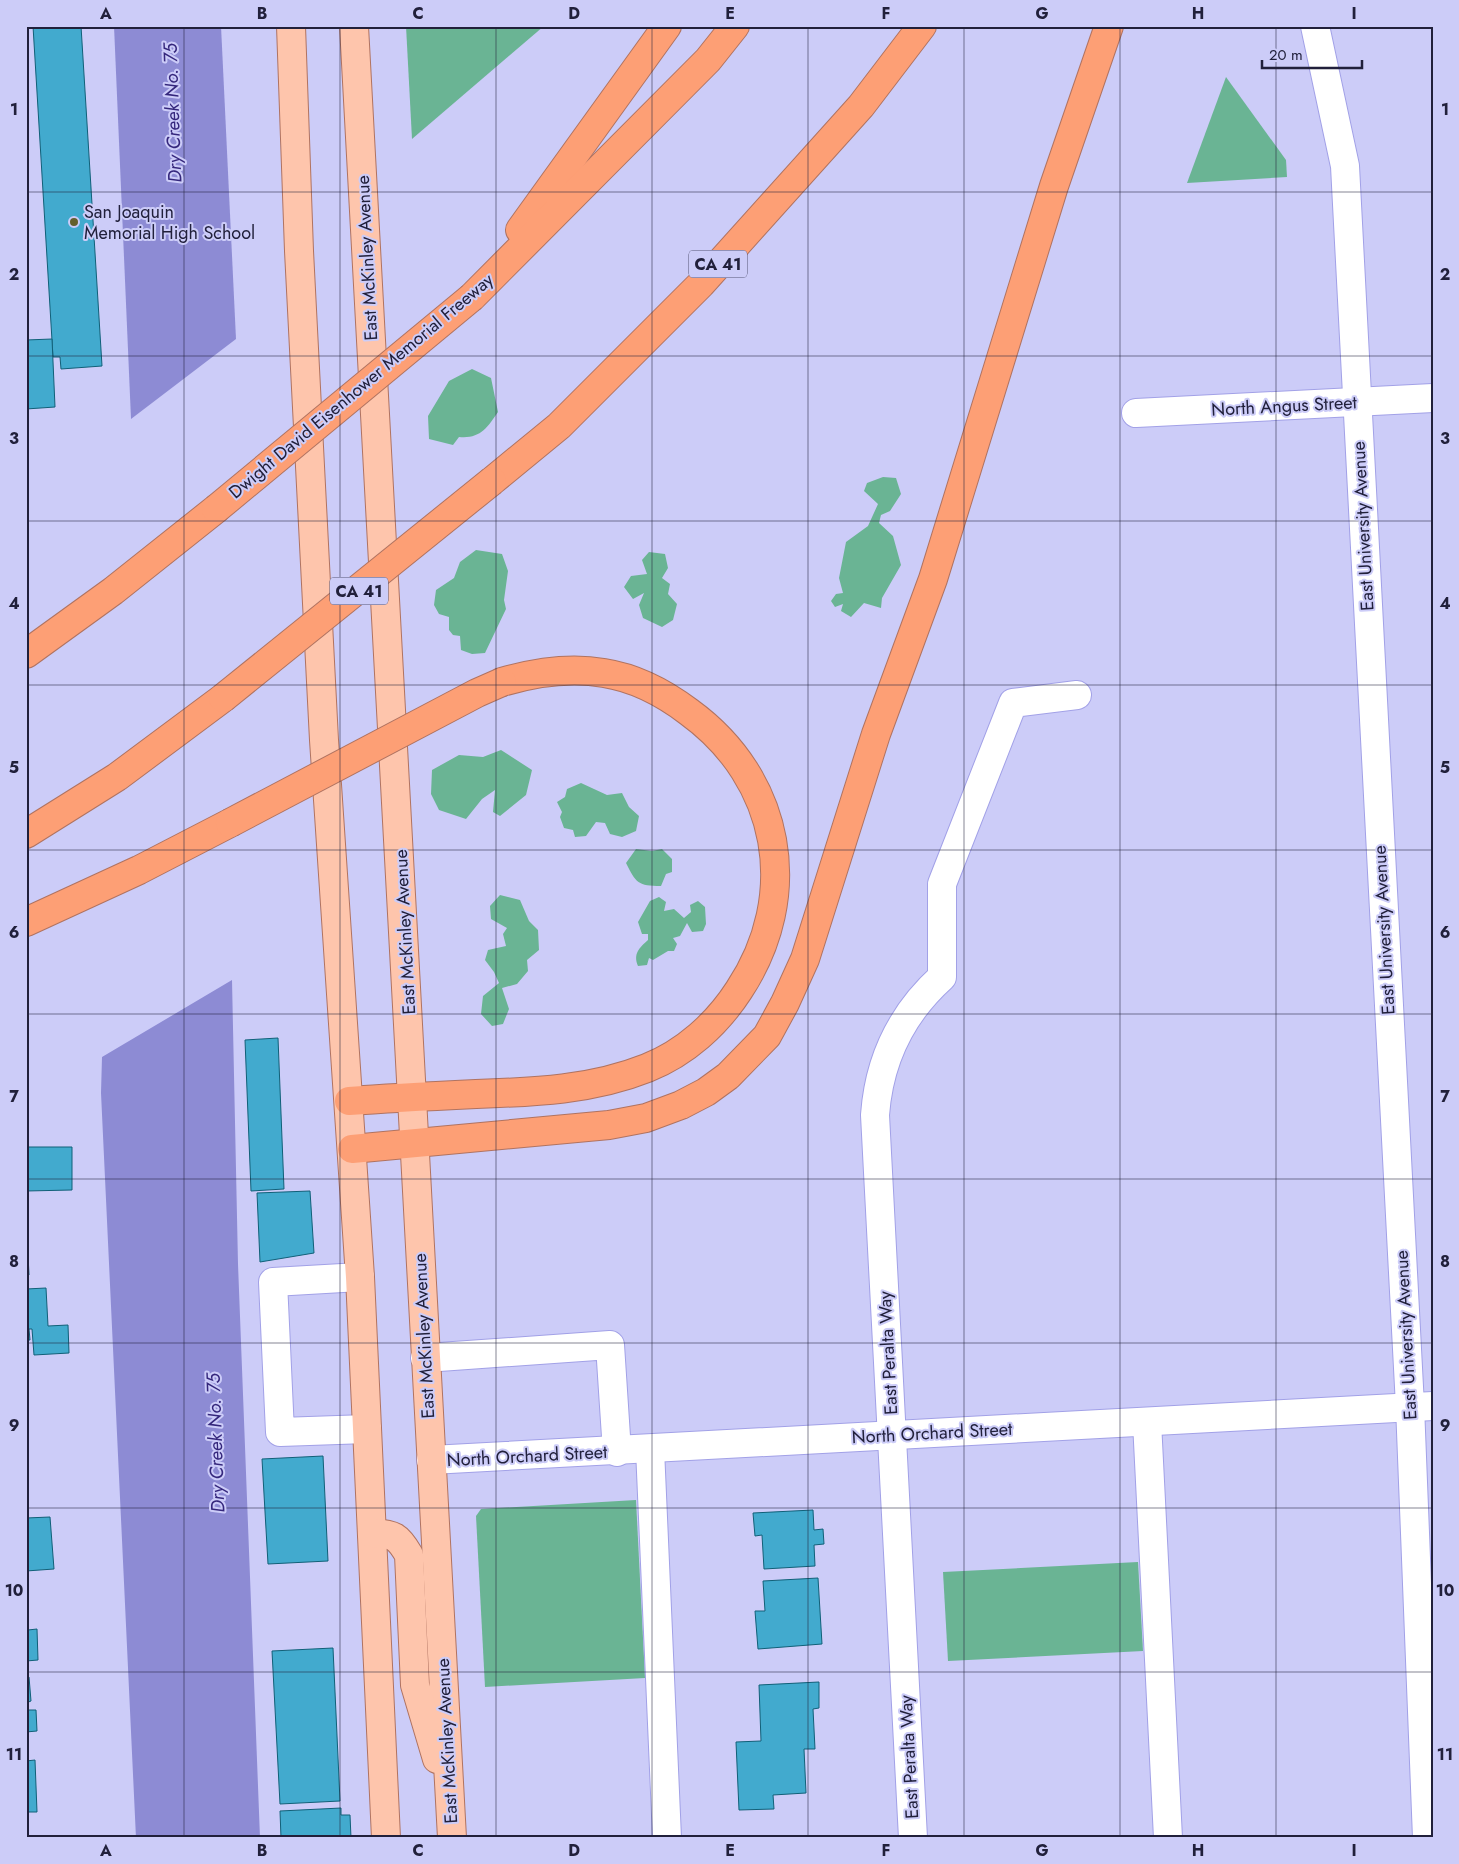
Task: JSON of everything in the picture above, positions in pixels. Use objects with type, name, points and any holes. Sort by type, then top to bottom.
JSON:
[{"type":"highway","points":[[472,297],[667,26]]},
{"type":"highway","name":"Dwight David Eisenhower Memorial Freeway","points":[[26,654],[113,591],[472,297],[708,60],[736,26]]},
{"type":"highway","name":"CA 41","points":[[26,834],[117,777],[223,698],[559,426],[701,284],[861,106],[922,26]]},
{"type":"highway","points":[[352,1149],[609,1125],[646,1118],[681,1105],[706,1092],[728,1076],[767,1036],[805,959],[876,734],[933,580],[1054,186],[1109,26]]},
{"type":"highway","points":[[26,922],[139,870],[477,693],[502,682],[532,674],[569,670],[604,673],[637,682],[669,697],[723,740],[744,767],[761,799],[772,834],[774,871],[772,910],[764,943],[751,973],[730,1005],[706,1031],[677,1052],[649,1067],[615,1079],[548,1091],[349,1101]]},
{"type":"main road","points":[[292,26],[299,251],[324,740],[360,1277],[386,1838]]},
{"type":"main road","name":"East McKinley Avenue","points":[[354,26],[414,1097],[414,1143],[430,1460],[452,1838]]},
{"type":"main road","points":[[372,1533],[388,1534],[401,1540],[409,1555],[415,1685],[450,1804]]},
{"type":"street","name":"East University Avenue","points":[[1315,26],[1345,166],[1356,402],[1421,1406],[1427,1838]]},
{"type":"street","name":"North Angus Street","points":[[1136,413],[1433,398]]},
{"type":"street","name":"East Peralta Way","points":[[913,1838],[875,1115],[876,1093],[883,1066],[904,1020],[916,1002],[942,977],[942,884],[1013,703],[1077,695]]},
{"type":"street","points":[[360,1277],[273,1282],[280,1432],[367,1429]]},
{"type":"street","points":[[425,1358],[610,1345],[617,1452]]},
{"type":"street","name":"North Orchard Street","points":[[430,1460],[617,1452],[1421,1406]]},
{"type":"street","points":[[1147,1422],[1168,1838]]},
{"type":"street","points":[[650,1449],[667,1838]]},
{"type":"green space","points":[[406,26],[544,26],[412,139]]},
{"type":"green space","points":[[1226,77],[1286,160],[1287,177],[1187,183]]},
{"type":"green space","points":[[472,369],[491,378],[498,412],[478,434],[459,437],[453,445],[429,439],[428,416],[449,381]]},
{"type":"green space","points":[[883,477],[896,478],[901,494],[890,511],[881,515],[879,523],[893,536],[901,565],[882,598],[881,608],[864,603],[851,617],[841,611],[843,604],[835,607],[831,601],[836,594],[843,593],[839,578],[846,542],[868,526],[878,504],[864,491],[867,483]]},
{"type":"green space","points":[[476,550],[502,554],[508,571],[504,600],[506,609],[485,653],[472,654],[461,650],[460,636],[453,635],[449,630],[449,617],[439,614],[434,605],[436,590],[454,578],[460,562]]},
{"type":"green space","points":[[649,552],[665,554],[668,568],[662,578],[670,584],[668,594],[677,604],[673,620],[662,627],[643,618],[639,605],[644,593],[633,599],[624,587],[631,576],[647,574],[642,560]]},
{"type":"green space","points":[[501,750],[532,770],[526,795],[500,816],[493,812],[495,790],[482,799],[466,819],[439,810],[431,794],[432,770],[459,755],[483,757]]},
{"type":"green space","points":[[581,783],[607,795],[622,793],[629,807],[639,816],[636,831],[622,837],[610,834],[605,823],[596,822],[586,836],[575,837],[573,830],[564,828],[560,817],[562,812],[557,802],[565,797],[567,789]]},
{"type":"green space","points":[[636,849],[652,851],[662,849],[672,859],[672,872],[666,874],[661,886],[642,884],[632,875],[626,863]]},
{"type":"green space","points":[[500,895],[520,900],[529,921],[538,930],[539,950],[527,960],[528,971],[517,984],[502,988],[509,1009],[503,1024],[492,1026],[481,1014],[483,996],[499,983],[485,960],[488,950],[506,946],[503,934],[507,928],[491,919],[490,906]]},
{"type":"green space","points":[[659,897],[666,902],[664,911],[674,909],[684,918],[691,912],[690,905],[698,901],[705,907],[706,924],[703,931],[692,932],[687,923],[680,936],[673,938],[677,944],[674,951],[668,951],[653,960],[649,958],[647,965],[638,966],[636,958],[640,949],[648,940],[648,934],[642,934],[638,922],[650,901]]},
{"type":"green space","points":[[636,1500],[645,1678],[485,1687],[476,1516],[481,1509]]},
{"type":"green space","points":[[1138,1562],[1143,1651],[948,1661],[943,1572]]},
{"type":"water","name":"Dry Creek No. 75","points":[[114,26],[221,26],[236,339],[131,419]]},
{"type":"water","name":"Dry Creek No. 75","points":[[232,980],[238,1264],[260,1838],[136,1838],[101,1093],[102,1057]]},
{"type":"building","points":[[33,26],[81,26],[102,366],[61,369],[60,357],[53,357]]},
{"type":"building","points":[[52,339],[55,407],[26,409],[26,340]]},
{"type":"building","points":[[278,1038],[284,1189],[251,1191],[245,1040]]},
{"type":"building","points":[[26,1147],[72,1147],[72,1190],[26,1191]]},
{"type":"building","points":[[310,1191],[314,1253],[260,1262],[257,1193]]},
{"type":"building","points":[[26,1215],[29,1275],[26,1275]]},
{"type":"building","points":[[46,1288],[48,1326],[68,1325],[69,1353],[34,1355],[32,1329],[29,1329],[30,1340],[26,1340],[26,1289]]},
{"type":"building","points":[[323,1456],[328,1561],[268,1564],[262,1459]]},
{"type":"building","points":[[813,1510],[814,1530],[823,1529],[824,1544],[814,1545],[815,1566],[764,1569],[762,1535],[755,1536],[753,1513]]},
{"type":"building","points":[[50,1517],[54,1569],[26,1571],[26,1518]]},
{"type":"building","points":[[818,1578],[822,1644],[758,1649],[755,1611],[765,1611],[763,1581]]},
{"type":"building","points":[[26,1613],[28,1630],[37,1629],[38,1660],[26,1661]]},
{"type":"building","points":[[333,1648],[340,1801],[280,1804],[272,1651]]},
{"type":"building","points":[[29,1677],[31,1701],[26,1703],[26,1678]]},
{"type":"building","points":[[819,1682],[819,1708],[813,1709],[815,1749],[804,1749],[806,1793],[773,1795],[774,1809],[739,1810],[736,1742],[761,1741],[759,1685]]},
{"type":"building","points":[[26,1710],[36,1710],[37,1731],[26,1732]]},
{"type":"building","points":[[35,1760],[37,1812],[26,1812],[26,1761]]},
{"type":"building","points":[[341,1808],[341,1815],[350,1815],[351,1838],[281,1838],[280,1811]]},
{"type":"place","name":"San Joaquin Memorial High School","points":[[74,222]]}]
